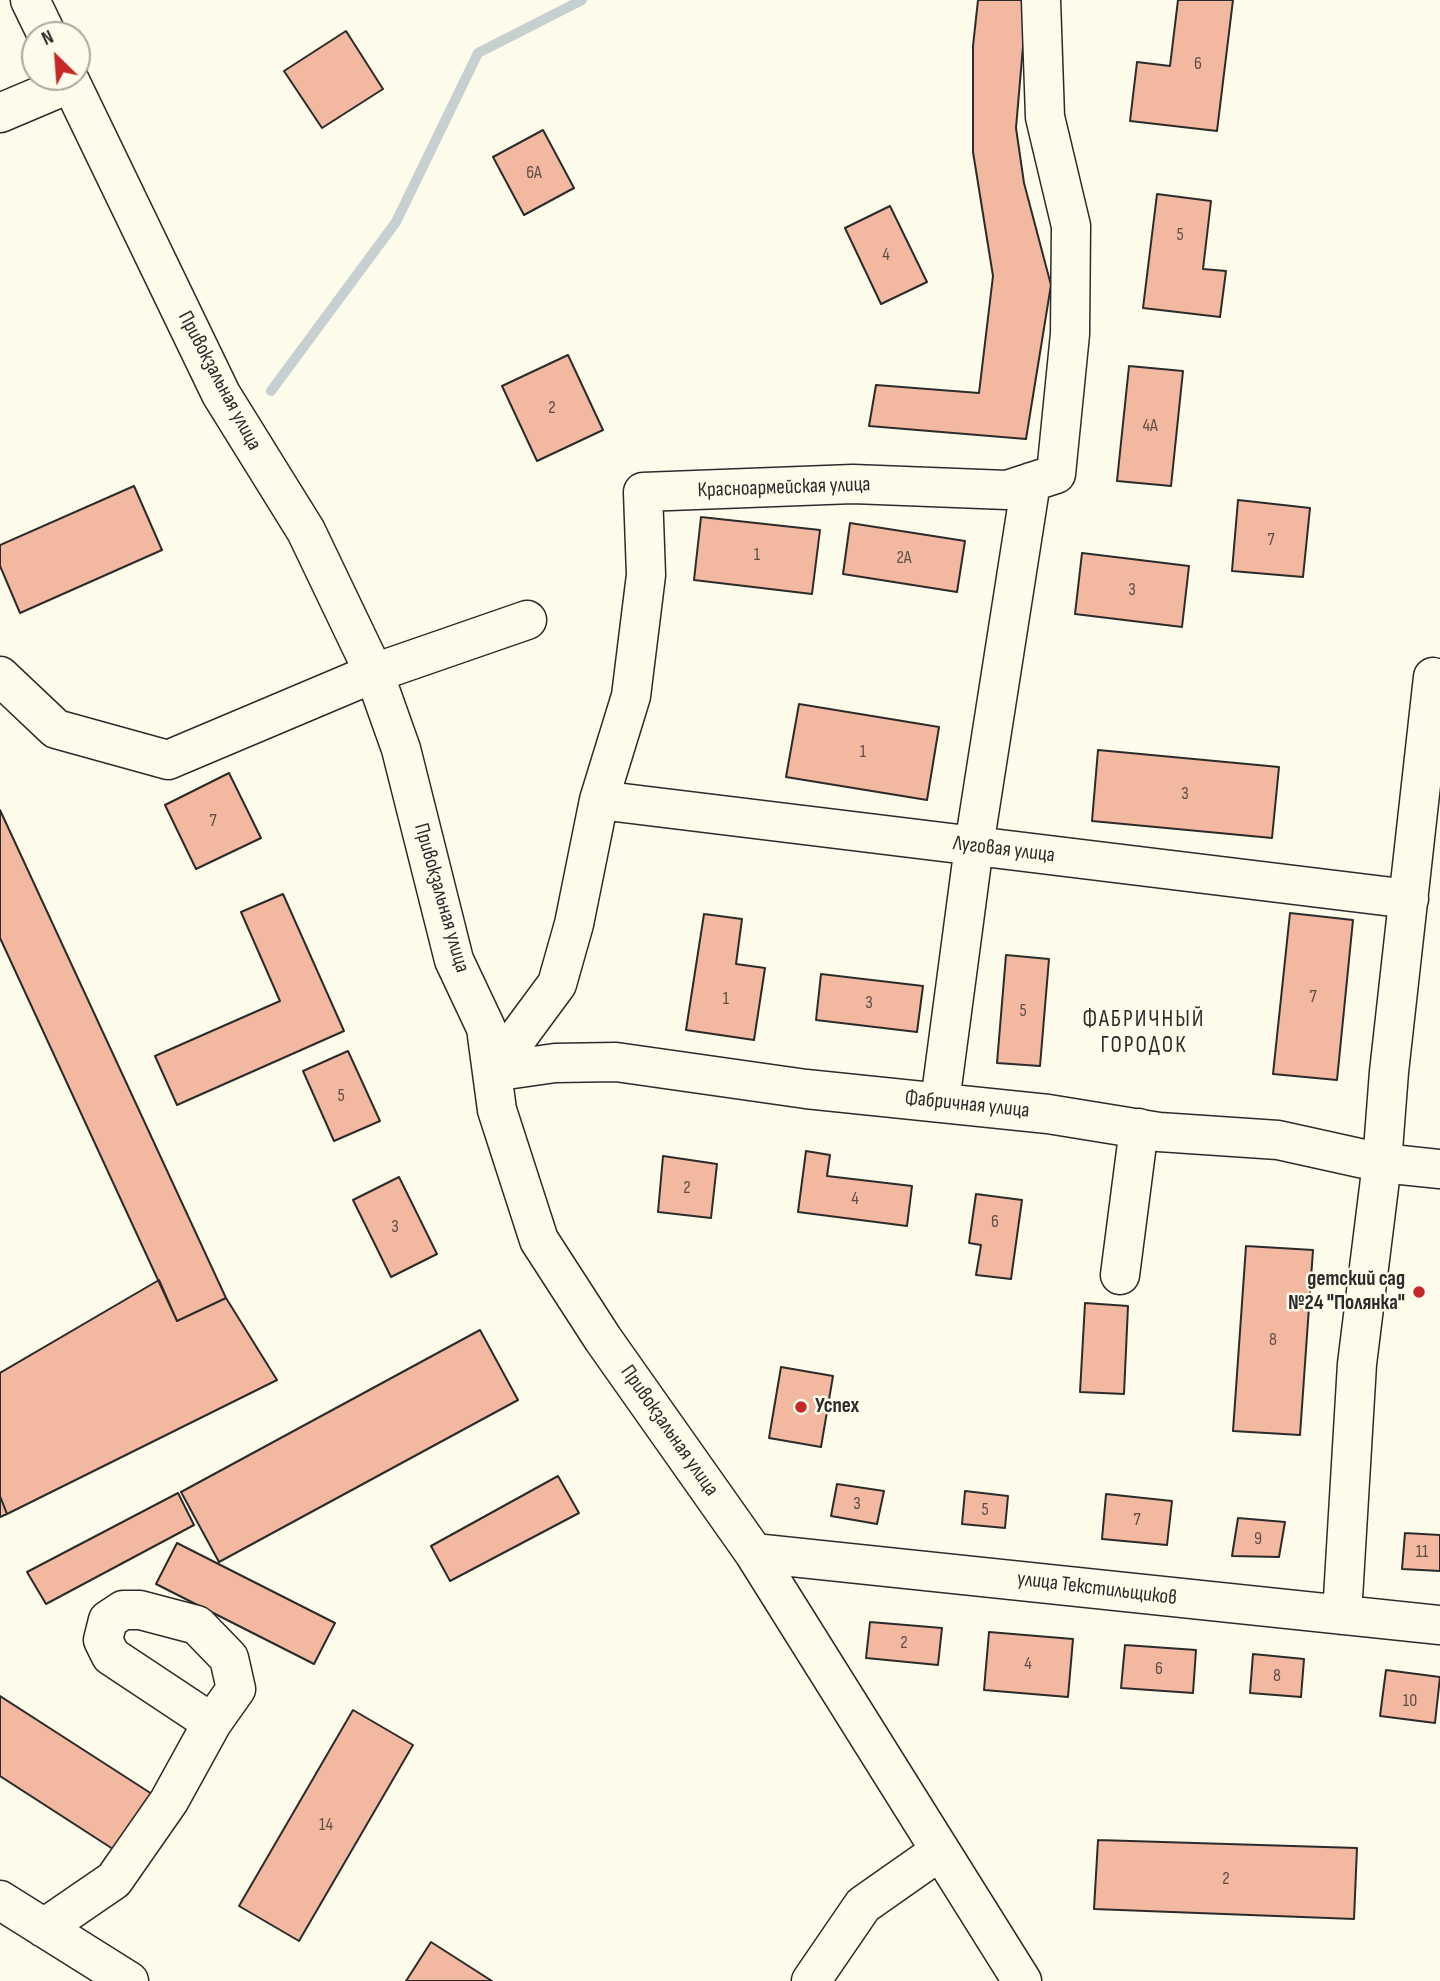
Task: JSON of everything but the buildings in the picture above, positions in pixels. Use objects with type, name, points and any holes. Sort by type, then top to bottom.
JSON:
[{"type":"street","points":[[30,0],[40,21]]},
{"type":"street","name":"Красноармейская улица","points":[[492,1072],[557,984],[575,923],[599,800],[631,696],[646,575],[643,492],[853,484],[1007,490],[1056,474],[1070,334],[1070,226],[1045,117],[1041,0]]},
{"type":"street","points":[[0,113],[46,91]]},
{"type":"street","name":"Привокзальная улица","points":[[74,91],[221,394],[306,531],[374,673],[401,749],[454,960],[486,1028],[496,1110],[539,1240],[603,1339],[754,1553],[1023,1981]]},
{"type":"street","points":[[940,1102],[974,846],[1031,482]]},
{"type":"street","points":[[0,676],[56,729],[168,760],[374,673],[527,620]]},
{"type":"street","points":[[1342,1615],[1357,1364],[1382,1163],[1389,1072],[1433,677]]},
{"type":"street","name":"Луговая улица","points":[[599,800],[1409,899]]},
{"type":"street","name":"Фабричная улица","points":[[492,1072],[555,1063],[615,1062],[806,1089],[1048,1114],[1139,1128],[1278,1140],[1382,1163],[1440,1169]]},
{"type":"street","points":[[1120,1275],[1139,1128]]},
{"type":"street","name":"улица Текстильщиков","points":[[754,1553],[1440,1625]]},
{"type":"street","points":[[44,1928],[114,1880],[169,1801],[212,1723]]},
{"type":"street","points":[[811,1981],[863,1905],[940,1852]]},
{"type":"street","points":[[0,1900],[129,1981]]},
{"type":"waterway","points":[[271,391],[396,222],[478,53],[582,0]]},
{"type":"place","name":"детский сад №24 \"Полянка\"","points":[[1419,1292]]},
{"type":"place","name":"Успех","points":[[801,1407]]},
{"type":"district","name":"ФАБРИЧНЫЙ ГОРОДОК","points":[[1144,1033]]}]
